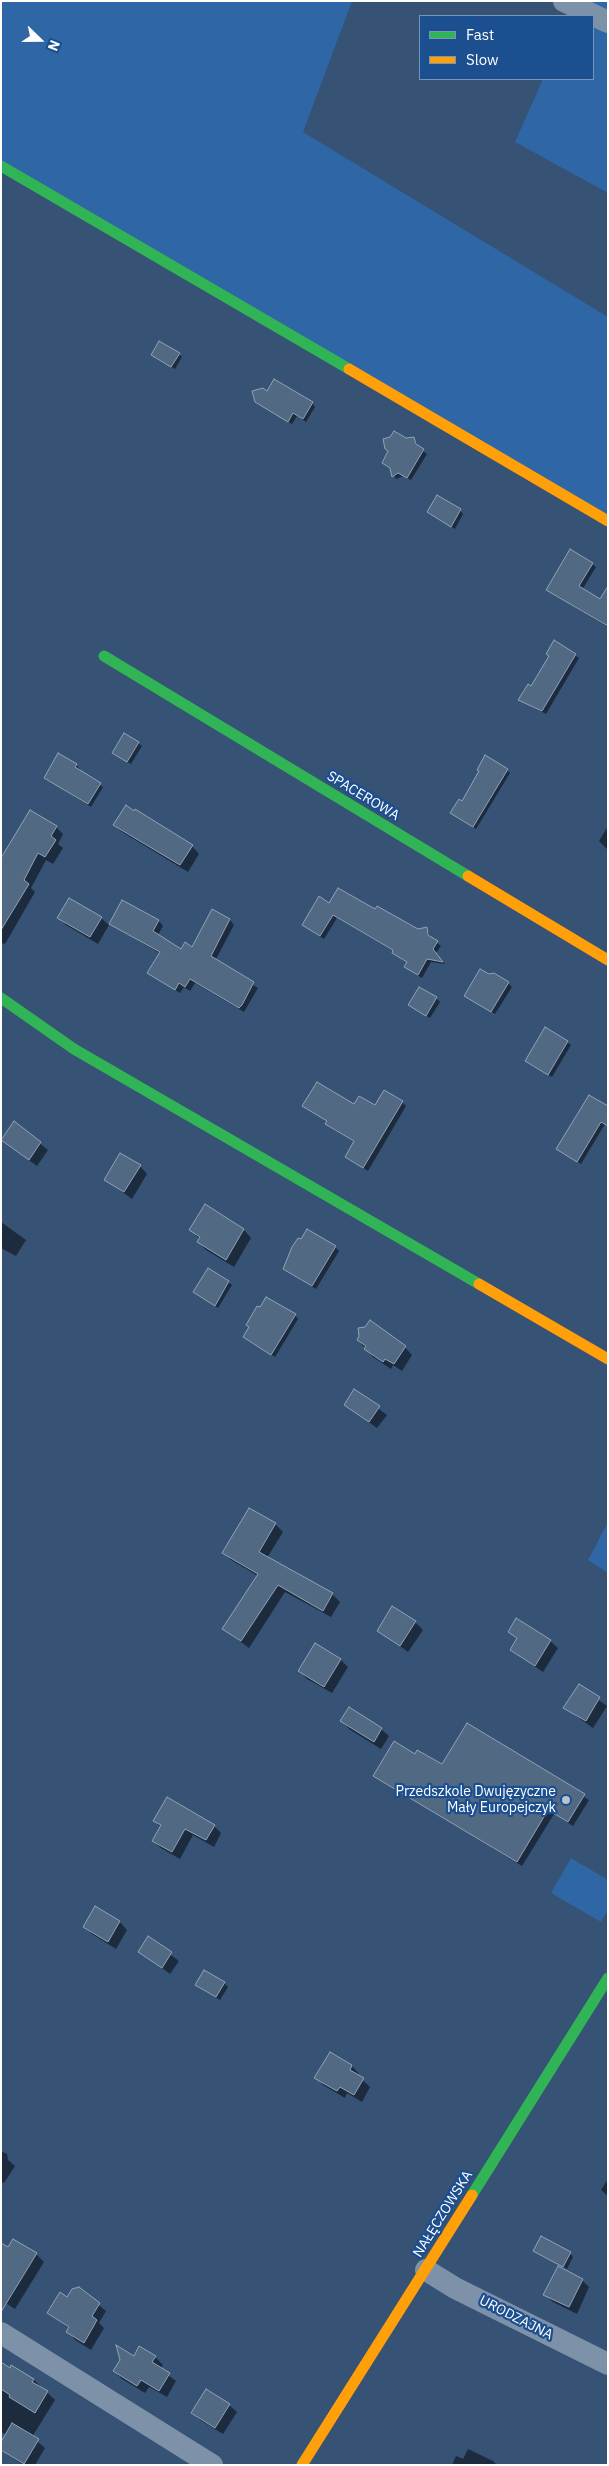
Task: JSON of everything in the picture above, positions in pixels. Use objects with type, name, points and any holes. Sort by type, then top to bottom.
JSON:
[{"type":"street","points":[[564,1],[593,15]]},
{"type":"street","points":[[594,15],[608,22]]},
{"type":"street","points":[[1,166],[608,521]]},
{"type":"street","name":"SPACEROWA","points":[[104,656],[608,960]]},
{"type":"street","points":[[1,998],[74,1049],[608,1359]]},
{"type":"street","name":"NAŁĘCZOWSKA","points":[[302,2465],[608,1978]]},
{"type":"street","name":"URODZAJNA","points":[[426,2270],[455,2288],[608,2364]]},
{"type":"street","points":[[1,2333],[212,2465]]},
{"type":"shaded area","points":[[1,1],[352,1],[303,132],[608,317],[608,522],[1,172]]},
{"type":"shaded area","points":[[578,1],[608,1],[608,193],[515,142],[543,80],[594,80],[594,15]]},
{"type":"shaded area","points":[[608,1522],[608,1573],[588,1560]]},
{"type":"shaded area","points":[[571,1858],[608,1880],[608,1910],[601,1922],[551,1893]]},
{"type":"building","points":[[159,341],[180,353],[171,367],[151,355]]},
{"type":"building","points":[[274,379],[313,402],[303,419],[293,413],[288,422],[255,402],[252,391],[263,388],[267,391]]},
{"type":"building","points":[[394,431],[406,438],[414,437],[416,444],[424,449],[407,478],[398,473],[392,477],[390,468],[382,463],[388,451],[385,449],[383,439],[390,437]]},
{"type":"building","points":[[437,495],[461,509],[451,527],[427,512]]},
{"type":"building","points":[[570,549],[593,563],[579,586],[600,599],[608,586],[608,626],[546,590]]},
{"type":"building","points":[[554,640],[576,654],[542,711],[518,700],[528,684],[531,686],[549,656],[546,654]]},
{"type":"building","points":[[124,733],[139,742],[127,762],[112,753]]},
{"type":"building","points":[[58,753],[77,764],[75,767],[101,783],[88,804],[44,778]]},
{"type":"building","points":[[485,755],[508,769],[473,827],[450,813],[459,799],[462,801],[479,771],[477,770]]},
{"type":"building","points":[[126,805],[193,845],[180,865],[113,825]]},
{"type":"building","points":[[30,810],[57,826],[51,836],[56,840],[45,857],[38,853],[24,880],[29,884],[1,930],[1,858]]},
{"type":"building","points":[[338,888],[375,909],[377,906],[418,929],[427,927],[428,935],[438,941],[433,949],[443,962],[427,959],[418,975],[404,967],[407,962],[392,953],[393,950],[333,915],[320,936],[302,925],[319,896],[329,903]]},
{"type":"building","points":[[69,898],[102,917],[90,937],[57,918]]},
{"type":"building","points":[[122,900],[159,920],[153,931],[181,949],[185,942],[192,947],[212,909],[230,919],[211,956],[254,982],[242,1005],[239,1008],[190,979],[185,987],[179,983],[175,990],[147,973],[160,952],[109,924]]},
{"type":"building","points":[[480,969],[489,974],[494,973],[509,982],[491,1012],[464,996]]},
{"type":"building","points":[[419,987],[437,997],[426,1016],[408,1005]]},
{"type":"building","points":[[545,1027],[568,1041],[548,1075],[525,1061]]},
{"type":"building","points":[[317,1082],[354,1104],[359,1096],[375,1105],[384,1090],[403,1101],[363,1168],[345,1157],[354,1141],[325,1124],[327,1121],[302,1106]]},
{"type":"building","points":[[589,1095],[608,1106],[608,1126],[601,1122],[577,1162],[556,1149]]},
{"type":"building","points":[[14,1121],[41,1142],[29,1160],[1,1140]]},
{"type":"building","points":[[120,1153],[141,1165],[124,1192],[104,1180]]},
{"type":"building","points":[[205,1204],[244,1229],[226,1260],[197,1242],[200,1237],[189,1230]]},
{"type":"building","points":[[307,1229],[336,1246],[312,1286],[283,1269],[292,1247],[298,1238],[301,1239]]},
{"type":"building","points":[[208,1268],[229,1281],[215,1306],[193,1292]]},
{"type":"building","points":[[266,1297],[296,1314],[271,1355],[243,1337],[249,1327],[246,1325],[257,1306],[260,1307]]},
{"type":"building","points":[[370,1320],[406,1346],[394,1364],[385,1359],[383,1362],[364,1349],[366,1346],[357,1340],[359,1336],[358,1328],[365,1327]]},
{"type":"building","points":[[354,1389],[380,1406],[369,1422],[344,1405]]},
{"type":"building","points":[[249,1508],[276,1523],[259,1552],[333,1593],[323,1611],[278,1585],[241,1641],[222,1629],[258,1574],[222,1553]]},
{"type":"building","points":[[392,1606],[416,1621],[400,1646],[377,1631]]},
{"type":"building","points":[[516,1618],[551,1640],[535,1666],[510,1650],[517,1638],[508,1632]]},
{"type":"building","points":[[315,1643],[341,1659],[324,1687],[298,1671]]},
{"type":"building","points":[[579,1684],[600,1697],[586,1721],[563,1708]]},
{"type":"building","points":[[349,1707],[382,1728],[374,1742],[340,1721]]},
{"type":"building","points":[[467,1723],[585,1794],[568,1822],[548,1810],[517,1862],[373,1776],[394,1741],[415,1754],[417,1750],[442,1764]]},
{"type":"building","points":[[167,1797],[215,1825],[206,1840],[185,1829],[172,1852],[152,1841],[161,1825],[153,1821]]},
{"type":"building","points":[[95,1906],[120,1921],[108,1942],[83,1927]]},
{"type":"building","points":[[148,1936],[172,1952],[162,1968],[138,1952]]},
{"type":"building","points":[[204,1970],[225,1982],[216,1997],[195,1985]]},
{"type":"building","points":[[330,2052],[352,2065],[350,2070],[364,2078],[354,2095],[340,2087],[337,2091],[314,2078]]},
{"type":"building","points":[[541,2236],[571,2252],[563,2267],[533,2251]]},
{"type":"building","points":[[13,2239],[37,2253],[1,2312],[1,2243],[8,2247]]},
{"type":"building","points":[[558,2266],[583,2279],[569,2307],[543,2295]]},
{"type":"building","points":[[79,2287],[100,2303],[92,2316],[97,2320],[84,2343],[66,2332],[69,2327],[47,2313],[60,2292],[67,2297],[72,2289]]},
{"type":"building","points":[[116,2345],[134,2356],[139,2346],[156,2356],[152,2362],[170,2373],[159,2391],[141,2380],[137,2386],[113,2371],[120,2360]]},
{"type":"building","points":[[1,2362],[10,2368],[11,2365],[34,2379],[32,2382],[48,2391],[35,2413],[9,2397],[10,2395],[1,2389]]},
{"type":"building","points":[[206,2389],[230,2404],[215,2428],[191,2413]]},
{"type":"building","points":[[12,2423],[39,2439],[24,2464],[1,2450],[1,2442]]},
{"type":"traffic: fast","points":[[1,166],[349,369]]},
{"type":"traffic: fast","points":[[104,656],[468,876]]},
{"type":"traffic: fast","points":[[1,998],[74,1049],[479,1284]]},
{"type":"traffic: fast","points":[[472,2195],[608,1978]]},
{"type":"traffic: slow","points":[[349,369],[608,521]]},
{"type":"traffic: slow","points":[[468,876],[608,960]]},
{"type":"traffic: slow","points":[[479,1284],[608,1359]]},
{"type":"traffic: slow","points":[[302,2465],[472,2195]]},
{"type":"place","name":"Przedszkole Dwujęzyczne Mały Europejczyk","points":[[566,1800]]}]
